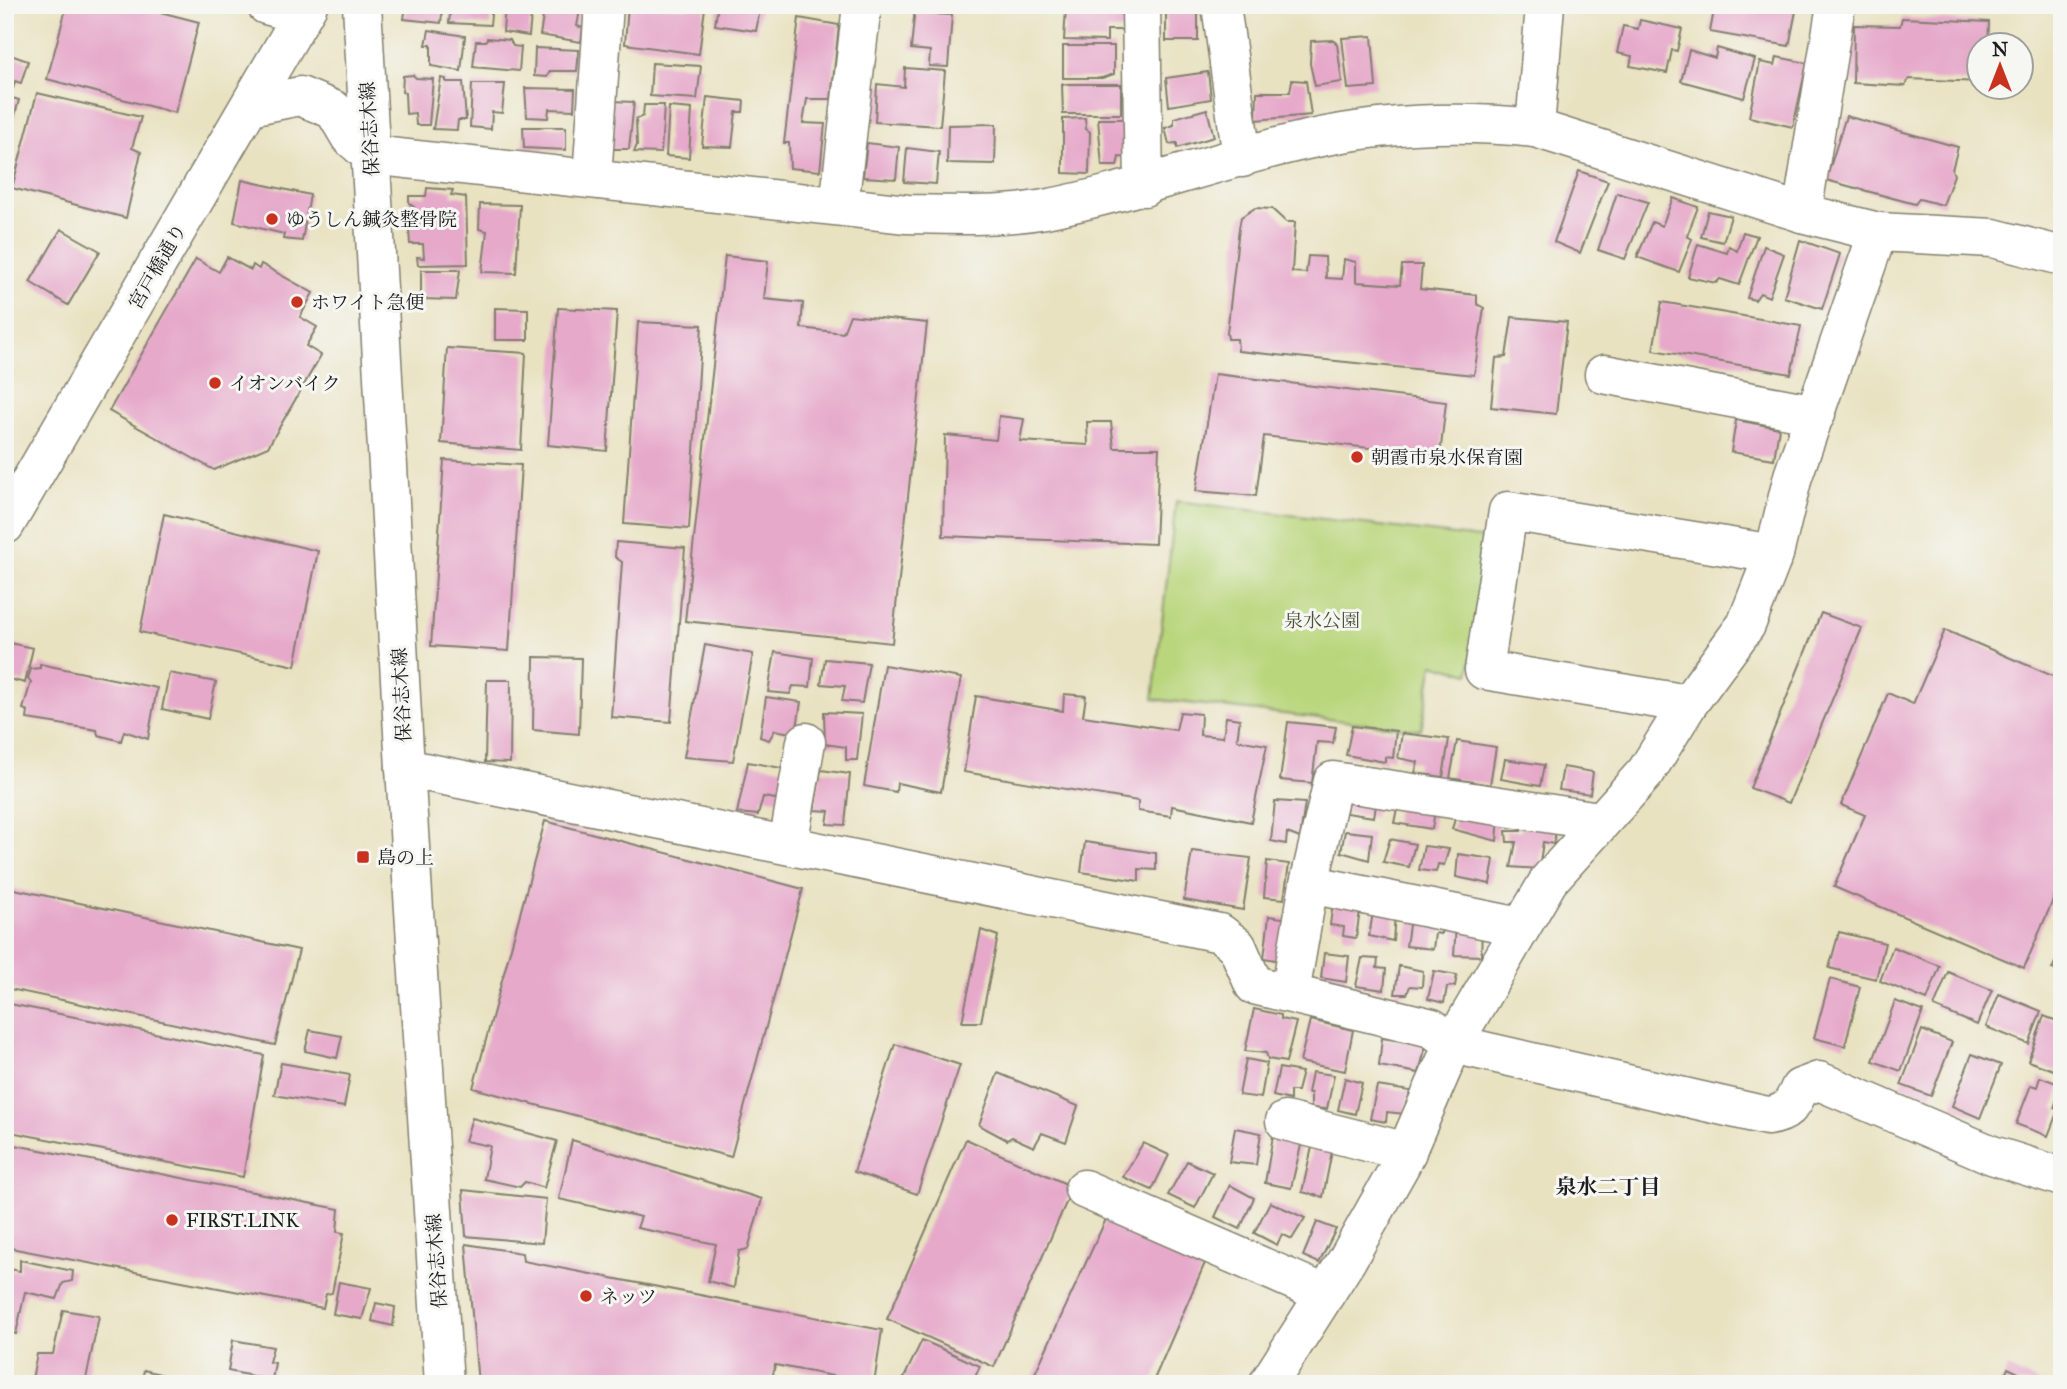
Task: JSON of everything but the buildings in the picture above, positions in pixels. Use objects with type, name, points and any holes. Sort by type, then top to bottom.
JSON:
[{"type":"street","points":[[266,5],[305,10]]},
{"type":"street","name":"保谷志木線","points":[[362,5],[405,768],[444,1384]]},
{"type":"street","points":[[592,177],[604,5]]},
{"type":"street","points":[[839,206],[862,5]]},
{"type":"street","points":[[1142,5],[1144,187]]},
{"type":"street","points":[[1221,5],[1242,158]]},
{"type":"street","points":[[1535,128],[1545,5]]},
{"type":"street","points":[[1802,213],[1836,5]]},
{"type":"street","name":"宮戸橋通り","points":[[5,525],[305,10]]},
{"type":"street","points":[[251,106],[300,96],[334,110],[350,137],[371,155],[592,177],[907,214],[982,216],[1043,209],[1144,187],[1306,140],[1364,129],[1440,124],[1535,128],[1802,213],[1878,233],[1993,238],[2062,256]]},
{"type":"street","points":[[1268,1384],[1325,1294],[1407,1152],[1453,1044],[1549,880],[1599,821],[1646,772],[1688,704],[1746,625],[1774,554],[1793,476],[1878,233]]},
{"type":"street","points":[[1604,374],[1816,414]]},
{"type":"street","points":[[1688,704],[1484,670],[1508,511],[1774,554]]},
{"type":"street","points":[[788,845],[806,742]]},
{"type":"street","points":[[405,768],[1220,933],[1237,946],[1254,985],[1432,1028],[1453,1044],[1767,1116],[1780,1115],[1790,1108],[1800,1088],[1819,1081],[1992,1155],[2062,1177]]},
{"type":"street","points":[[1290,993],[1309,884],[1333,782],[1599,821]]},
{"type":"street","points":[[1309,884],[1521,927]]},
{"type":"street","points":[[1285,1121],[1407,1152]]},
{"type":"street","points":[[1084,1189],[1325,1294]]},
{"type":"green space","name":"泉水公園","points":[[1176,501],[1488,539],[1469,674],[1433,664],[1421,730],[1153,699]]},
{"type":"place","name":"ゆうしん鍼灸整骨院","points":[[272,219]]},
{"type":"place","name":"ホワイト急便","points":[[297,302]]},
{"type":"place","name":"イオンバイク","points":[[215,383]]},
{"type":"place","name":"朝霞市泉水保育園","points":[[1357,457]]},
{"type":"place","name":"島の上","points":[[363,857]]},
{"type":"place","name":"FIRST.LINK","points":[[172,1220]]},
{"type":"place","name":"ネッツ","points":[[586,1296]]},
{"type":"district","name":"泉水二丁目","points":[[1608,1187]]}]
